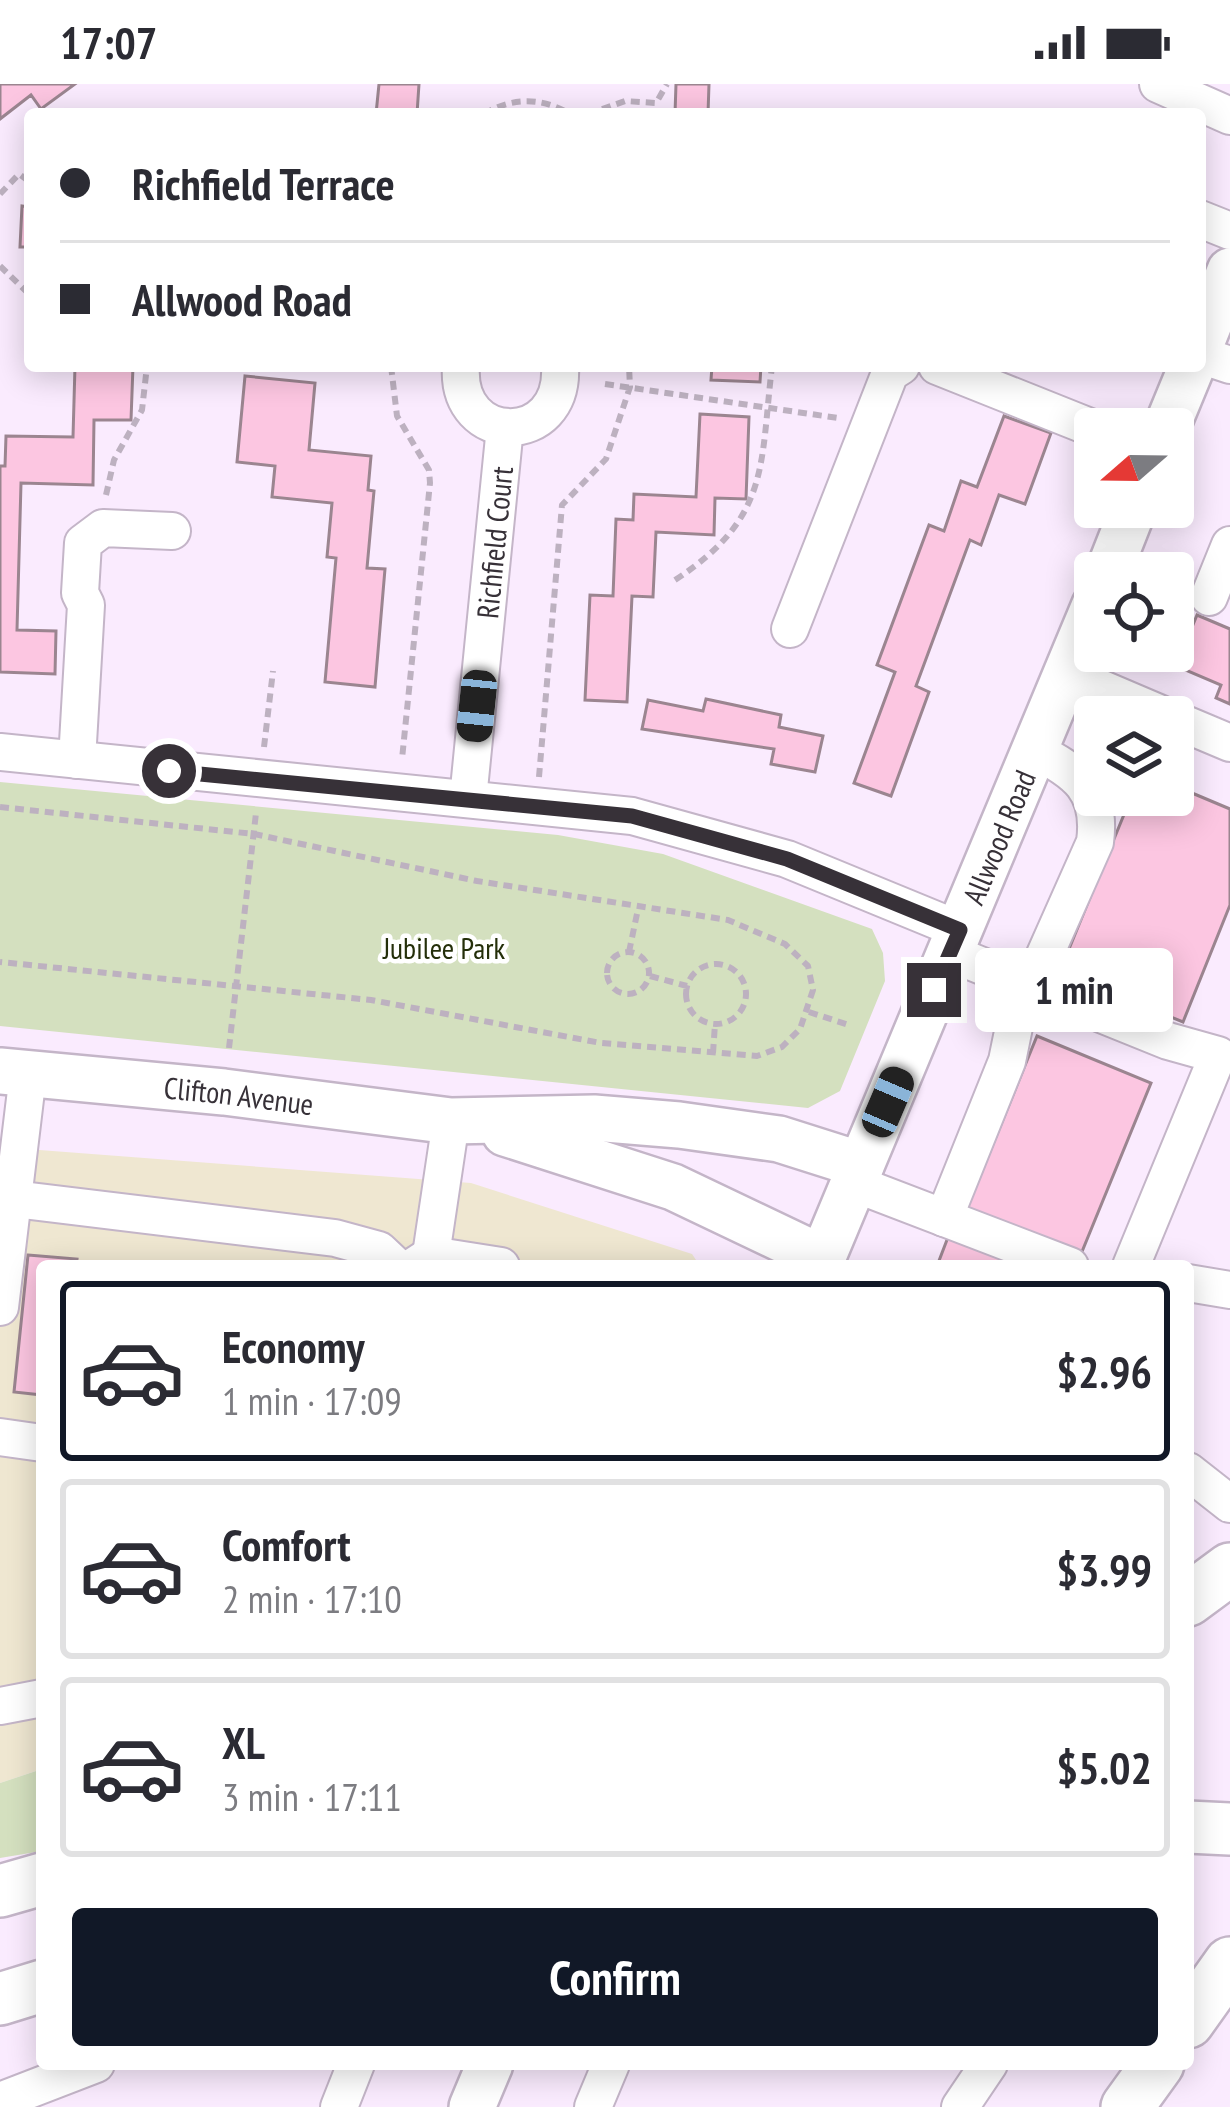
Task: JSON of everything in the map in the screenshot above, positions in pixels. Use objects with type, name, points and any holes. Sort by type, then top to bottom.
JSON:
[{"type":"highway","points":[[1194,1596],[1230,1569]]},
{"type":"highway","points":[[1194,1826],[1230,1829]]},
{"type":"highway","points":[[0,1891],[36,1882]]},
{"type":"highway","points":[[0,1910],[36,1902]]},
{"type":"highway","points":[[1194,2014],[1230,1963]]},
{"type":"highway","points":[[0,1999],[36,1988]]},
{"type":"highway","points":[[1127,2107],[1154,2070]]},
{"type":"main road","points":[[1206,332],[1230,271]]},
{"type":"main road","points":[[1175,408],[1190,372]]},
{"type":"main road","name":"Allwood Road","points":[[821,1260],[1074,657]]},
{"type":"main road","name":"Clifton Avenue","points":[[14,1073],[224,1092],[462,1122],[594,1118],[679,1125],[779,1139],[857,1174]]},
{"type":"main road","name":"Clifton Avenue","points":[[462,1122],[673,1187],[816,1260]]},
{"type":"main road","points":[[472,2107],[487,2070]]},
{"type":"street","points":[[1158,84],[1230,116]]},
{"type":"street","name":"Richfield Court","points":[[461,372],[464,398],[474,412],[505,428],[536,421],[548,411],[557,397],[559,372]]},
{"type":"street","points":[[790,628],[893,372]]},
{"type":"street","points":[[953,372],[1074,421]]},
{"type":"street","name":"Richfield Court","points":[[468,799],[505,428]]},
{"type":"street","points":[[77,760],[86,605],[80,593],[83,543],[103,528],[172,531]]},
{"type":"street","points":[[1209,598],[1230,545]]},
{"type":"street","points":[[1067,674],[1119,696]]},
{"type":"street","points":[[1194,728],[1230,743]]},
{"type":"street","points":[[944,1218],[1007,1061],[1017,980],[1095,842],[1098,818],[1093,796],[1076,771],[1034,750]]},
{"type":"street","points":[[0,752],[260,782],[632,816],[730,840],[955,941],[1017,980],[1168,1041],[1224,1053],[1135,1260]]},
{"type":"street","points":[[0,1307],[14,1199],[14,1073]]},
{"type":"street","points":[[415,1260],[462,1122]]},
{"type":"street","points":[[857,1174],[944,1218],[1054,1260]]},
{"type":"street","points":[[14,1199],[335,1238],[408,1260]]},
{"type":"street","points":[[1194,1284],[1230,1291]]},
{"type":"street","points":[[0,1437],[36,1442]]},
{"type":"street","points":[[1194,1476],[1230,1504]]},
{"type":"street","points":[[0,1706],[36,1699]]},
{"type":"street","points":[[0,2101],[80,2070]]},
{"type":"street","points":[[339,2107],[354,2070]]},
{"type":"street","points":[[592,2107],[608,2070]]},
{"type":"street","points":[[960,2107],[985,2070]]},
{"type":"path","points":[[605,108],[625,101],[656,103],[667,84]]},
{"type":"path","points":[[500,108],[518,101],[556,108]]},
{"type":"path","points":[[0,194],[19,174],[24,178]]},
{"type":"path","points":[[0,266],[24,290]]},
{"type":"path","points":[[103,528],[109,474],[142,410],[146,372]]},
{"type":"path","points":[[392,372],[397,416],[429,470],[430,483],[398,792]]},
{"type":"path","points":[[536,806],[562,505],[605,460],[631,387],[630,372]]},
{"type":"path","points":[[675,580],[716,546],[756,494],[771,372]]},
{"type":"path","points":[[605,384],[822,412],[868,430]]},
{"type":"path","points":[[230,1048],[273,671]]},
{"type":"path","points":[[0,808],[254,834],[638,909],[728,920],[785,944],[808,966],[809,1012],[782,1047],[757,1056],[602,1043],[371,1000],[0,962]]},
{"type":"path","points":[[629,952],[638,909]]},
{"type":"path","points":[[629,952],[646,962],[649,975],[638,992],[624,994],[608,974],[611,961],[629,952]]},
{"type":"path","points":[[712,964],[739,974],[746,1002],[734,1018],[715,1024],[690,1010],[687,986],[694,973],[712,964]]},
{"type":"path","points":[[649,975],[687,986]]},
{"type":"path","points":[[809,1012],[849,1025]]},
{"type":"path","points":[[713,1053],[715,1024]]},
{"type":"shaded area","points":[[0,1147],[471,1183],[692,1254],[696,1260],[36,1260],[36,1771],[0,1783]]},
{"type":"green space","name":"Jubilee Park","points":[[0,782],[558,835],[663,854],[872,929],[883,953],[885,981],[840,1091],[808,1108],[0,1026]]},
{"type":"green space","points":[[36,1771],[36,1852],[0,1858],[0,1783]]},
{"type":"building","points":[[0,84],[75,84],[42,108],[31,95],[0,119]]},
{"type":"building","points":[[379,84],[419,84],[417,108],[377,108]]},
{"type":"building","points":[[676,84],[709,84],[708,108],[675,108]]},
{"type":"building","points":[[22,206],[24,247],[20,247]]},
{"type":"building","points":[[75,372],[133,372],[131,420],[94,420],[93,485],[21,483],[17,630],[56,631],[55,674],[0,672],[0,466],[5,466],[6,436],[73,437]]},
{"type":"building","points":[[712,372],[761,372],[760,382],[711,380]]},
{"type":"building","points":[[245,376],[315,383],[309,450],[371,456],[368,490],[374,491],[367,568],[385,569],[375,687],[325,682],[336,558],[327,557],[332,503],[272,497],[275,466],[237,462]]},
{"type":"building","points":[[700,414],[749,417],[746,499],[715,498],[714,535],[656,532],[653,597],[632,596],[627,702],[585,700],[590,595],[613,596],[616,519],[633,520],[634,494],[696,497]]},
{"type":"building","points":[[1004,416],[1051,433],[1025,504],[999,495],[981,545],[970,540],[916,686],[929,692],[891,796],[854,783],[895,672],[877,665],[929,525],[944,531],[961,481],[977,487]]},
{"type":"building","points":[[1197,615],[1230,629],[1230,704],[1216,698],[1221,685],[1190,672],[1194,672]]},
{"type":"building","points":[[706,699],[781,715],[779,727],[823,736],[815,772],[771,764],[774,749],[642,729],[648,700],[703,711]]},
{"type":"building","points":[[1194,794],[1230,809],[1230,905],[1183,1022],[1060,971],[1123,816],[1194,816]]},
{"type":"building","points":[[1037,1036],[1151,1083],[1081,1254],[967,1208]]},
{"type":"building","points":[[950,1232],[1018,1260],[939,1260]]},
{"type":"building","points":[[28,1255],[77,1259],[36,1260],[36,1394],[14,1392]]},
{"type":"route","points":[[169,771],[632,816],[730,840],[960,930],[934,990]]}]
